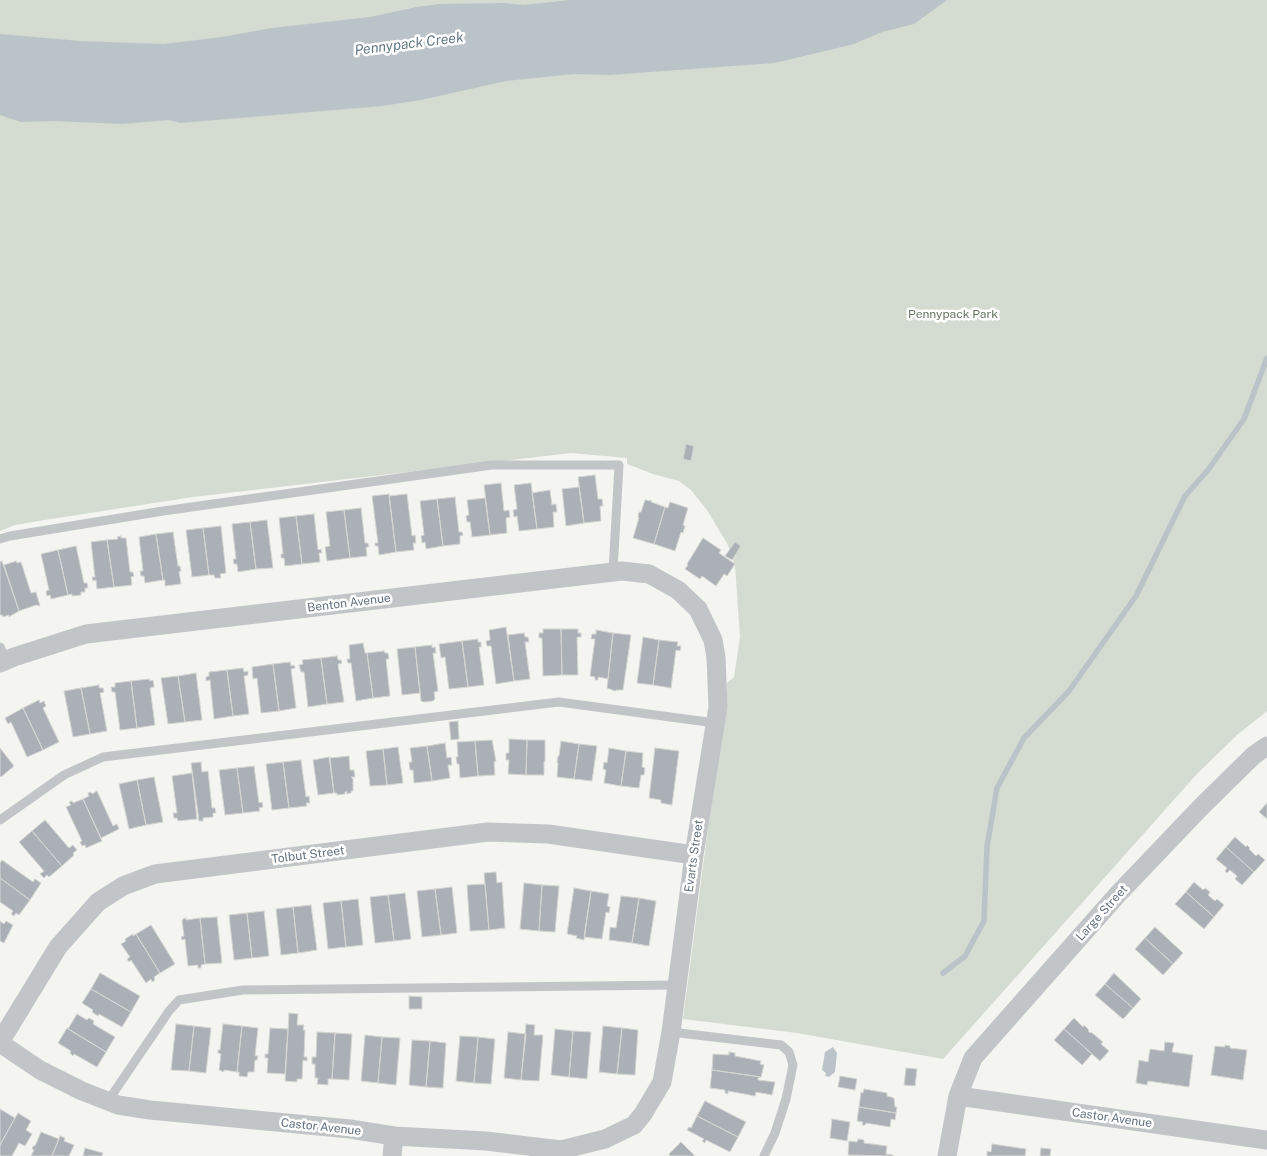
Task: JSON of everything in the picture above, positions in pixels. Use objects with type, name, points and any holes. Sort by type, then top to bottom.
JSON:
[{"type":"street","name":"Benton Avenue","points":[[2,657],[86,634],[622,570],[649,574],[678,590],[693,604]]},
{"type":"street","name":"Evarts Street","points":[[645,1110],[662,1082],[672,1032],[694,855],[718,706],[716,657],[713,640],[698,608],[693,604]]},
{"type":"street","name":"Large Street","points":[[947,1156],[958,1096],[973,1058],[1124,887],[1202,806],[1254,755],[1267,746]]},
{"type":"street","name":"Tolbut Street","points":[[0,1042],[58,947],[98,902],[123,886],[154,874],[488,832],[548,834],[694,855]]},
{"type":"street","name":"Castor Avenue","points":[[0,1042],[40,1070],[82,1091],[118,1105],[150,1110],[350,1129],[394,1136],[486,1141],[561,1150],[605,1139],[634,1125],[645,1110]]},
{"type":"street","name":"Castor Avenue","points":[[958,1096],[1267,1140]]},
{"type":"street","points":[[392,1156],[394,1136]]},
{"type":"lane","points":[[0,540],[10,536],[163,511],[492,465],[619,465],[614,571]]},
{"type":"lane","points":[[0,820],[64,775],[103,757],[559,702],[715,723]]},
{"type":"lane","points":[[108,1101],[169,1011],[179,1000],[243,990],[677,985]]},
{"type":"lane","points":[[672,1032],[781,1045],[790,1052],[793,1066],[786,1099],[776,1133],[764,1156]]},
{"type":"green space","name":"Pennypack Park","points":[[0,0],[1267,0],[1267,711],[1237,735],[1196,775],[943,1059],[797,1033],[683,1019],[727,683],[734,677],[740,637],[735,565],[728,545],[707,510],[691,490],[679,481],[627,464],[627,458],[571,453],[193,497],[15,525],[0,531]]},
{"type":"water","name":"Pennypack Creek","points":[[570,0],[947,0],[914,24],[882,32],[854,44],[775,63],[609,75],[574,74],[506,81],[421,100],[382,106],[180,123],[169,120],[122,124],[52,121],[21,122],[0,115],[0,34],[80,41],[164,44],[222,37],[272,28],[370,17],[439,4],[504,3],[523,5]]},
{"type":"water","points":[[833,1047],[837,1053],[835,1072],[829,1077],[825,1076],[826,1073],[822,1070],[825,1052]]},
{"type":"building","points":[[686,444],[694,446],[691,461],[683,459]]},
{"type":"building","points":[[595,475],[598,499],[602,499],[603,506],[600,506],[601,521],[584,523],[578,477]]},
{"type":"building","points":[[501,483],[504,511],[509,510],[510,517],[506,518],[507,533],[490,535],[484,485]]},
{"type":"building","points":[[531,483],[537,529],[519,531],[517,516],[514,517],[513,510],[517,509],[514,485]]},
{"type":"building","points":[[579,487],[584,523],[566,526],[562,489]]},
{"type":"building","points":[[550,490],[552,505],[556,504],[557,512],[553,512],[554,527],[537,529],[532,493]]},
{"type":"building","points":[[389,494],[396,552],[379,555],[378,546],[375,546],[375,543],[378,543],[372,496]]},
{"type":"building","points":[[407,494],[412,536],[415,535],[416,543],[413,543],[414,550],[396,552],[389,496]]},
{"type":"building","points":[[455,497],[459,532],[462,532],[463,535],[460,536],[460,544],[443,546],[437,499]]},
{"type":"building","points":[[485,498],[490,535],[472,537],[470,522],[467,522],[466,516],[469,515],[467,500]]},
{"type":"building","points":[[437,499],[443,546],[426,549],[425,542],[422,543],[421,536],[424,535],[420,501]]},
{"type":"building","points":[[645,500],[665,507],[654,544],[633,538],[639,512],[641,512]]},
{"type":"building","points":[[670,502],[688,508],[683,525],[685,526],[683,533],[681,532],[675,551],[654,544],[665,507],[668,508]]},
{"type":"building","points":[[361,508],[365,543],[368,543],[369,547],[366,547],[367,556],[350,558],[344,510]]},
{"type":"building","points":[[344,510],[350,558],[327,561],[325,547],[330,546],[326,512]]},
{"type":"building","points":[[314,514],[318,550],[321,549],[322,553],[319,553],[320,562],[302,564],[296,516]]},
{"type":"building","points":[[296,516],[302,564],[285,566],[284,558],[281,558],[281,554],[283,554],[279,518]]},
{"type":"building","points":[[267,520],[273,568],[256,569],[250,522]]},
{"type":"building","points":[[250,522],[256,569],[238,572],[237,564],[234,564],[233,559],[236,559],[232,524]]},
{"type":"building","points":[[221,526],[226,573],[220,574],[221,578],[215,578],[214,575],[209,575],[203,528]]},
{"type":"building","points":[[203,528],[209,575],[192,577],[186,530]]},
{"type":"building","points":[[173,532],[178,566],[180,566],[181,571],[179,572],[181,584],[165,586],[156,534]]},
{"type":"building","points":[[156,534],[163,580],[145,583],[144,576],[141,576],[140,571],[143,571],[139,537]]},
{"type":"building","points":[[121,536],[121,538],[126,538],[130,572],[133,572],[134,576],[131,577],[132,585],[114,587],[107,540],[118,539],[117,537]]},
{"type":"building","points":[[703,538],[721,550],[719,553],[735,564],[727,576],[724,574],[716,586],[702,576],[700,579],[685,569]]},
{"type":"building","points":[[107,540],[114,587],[97,589],[96,580],[93,581],[92,577],[95,577],[91,542]]},
{"type":"building","points":[[735,542],[741,546],[732,560],[725,556]]},
{"type":"building","points":[[76,546],[84,583],[87,583],[88,588],[85,588],[85,592],[81,592],[81,595],[72,596],[72,594],[68,595],[58,550]]},
{"type":"building","points":[[58,550],[68,595],[51,599],[50,595],[47,596],[46,591],[49,590],[41,554]]},
{"type":"building","points":[[2,561],[19,611],[9,617],[9,615],[3,617],[0,615],[0,562]]},
{"type":"building","points":[[16,561],[17,563],[21,562],[31,593],[36,592],[40,606],[36,605],[19,611],[4,565]]},
{"type":"building","points":[[506,627],[514,681],[496,684],[491,646],[487,646],[486,641],[490,640],[489,630]]},
{"type":"building","points":[[543,629],[561,629],[562,675],[543,676],[542,638],[539,638],[539,633],[543,633]]},
{"type":"building","points":[[561,629],[578,629],[578,633],[581,633],[581,637],[577,637],[578,675],[562,675]]},
{"type":"building","points":[[596,630],[613,633],[608,679],[598,677],[598,680],[595,680],[595,677],[590,676],[595,639],[591,639],[592,634],[596,634]]},
{"type":"building","points":[[524,633],[525,637],[528,637],[529,642],[525,642],[530,679],[514,681],[508,635]]},
{"type":"building","points":[[613,633],[631,635],[623,690],[615,691],[607,688]]},
{"type":"building","points":[[643,637],[659,640],[653,685],[637,683]]},
{"type":"building","points":[[478,639],[478,642],[481,642],[481,647],[479,647],[484,685],[468,687],[462,641]]},
{"type":"building","points":[[659,640],[678,642],[677,646],[681,646],[680,651],[676,650],[671,688],[653,685]]},
{"type":"building","points":[[462,641],[468,687],[449,689],[445,657],[441,658],[439,644]]},
{"type":"building","points":[[363,643],[365,653],[367,653],[373,698],[356,701],[351,663],[348,663],[347,659],[350,659],[349,645]]},
{"type":"building","points":[[432,645],[432,648],[435,647],[436,653],[433,653],[438,691],[434,692],[435,699],[433,701],[424,702],[421,701],[415,647]]},
{"type":"building","points":[[415,647],[420,693],[402,695],[397,649]]},
{"type":"building","points":[[384,651],[388,653],[389,659],[386,659],[390,696],[373,698],[367,653]]},
{"type":"building","points":[[337,656],[338,660],[341,660],[342,663],[338,664],[344,702],[327,704],[321,658]]},
{"type":"building","points":[[321,658],[327,704],[308,707],[304,672],[301,672],[299,665],[303,664],[302,660]]},
{"type":"building","points":[[290,662],[291,666],[294,665],[295,668],[291,669],[296,708],[279,711],[273,664]]},
{"type":"building","points":[[273,664],[279,711],[261,713],[257,678],[253,679],[252,667]]},
{"type":"building","points":[[243,668],[244,672],[248,671],[248,675],[244,676],[249,714],[233,716],[227,670]]},
{"type":"building","points":[[227,670],[233,716],[214,719],[210,680],[206,681],[206,677],[209,676],[209,672]]},
{"type":"building","points":[[196,673],[202,720],[185,722],[178,676]]},
{"type":"building","points":[[178,676],[185,722],[168,724],[161,678]]},
{"type":"building","points":[[149,679],[150,681],[153,680],[154,687],[150,688],[155,725],[137,728],[131,681]]},
{"type":"building","points":[[131,681],[137,728],[120,730],[115,692],[112,692],[111,687],[115,687],[115,683]]},
{"type":"building","points":[[99,685],[99,688],[103,688],[104,692],[100,693],[107,731],[90,734],[81,688]]},
{"type":"building","points":[[81,688],[90,734],[73,737],[64,691]]},
{"type":"building","points":[[39,700],[40,703],[44,701],[46,706],[43,708],[59,742],[43,750],[23,708]]},
{"type":"building","points":[[23,708],[43,750],[27,757],[11,722],[8,724],[5,718]]},
{"type":"building","points":[[458,721],[459,739],[451,740],[449,722]]},
{"type":"building","points":[[509,739],[527,740],[526,775],[508,774],[509,760],[506,760],[506,753],[509,753]]},
{"type":"building","points":[[492,740],[496,761],[494,762],[495,775],[478,776],[475,741]]},
{"type":"building","points":[[527,740],[545,740],[544,775],[526,775]]},
{"type":"building","points":[[475,741],[478,776],[460,778],[459,764],[457,764],[456,757],[458,757],[457,742]]},
{"type":"building","points":[[561,741],[579,744],[574,779],[557,777],[557,763]]},
{"type":"building","points":[[445,743],[447,758],[451,757],[452,765],[448,765],[450,778],[432,781],[427,746]]},
{"type":"building","points":[[579,744],[597,746],[592,781],[574,779]]},
{"type":"building","points":[[427,746],[432,781],[414,783],[413,770],[410,770],[409,762],[412,762],[410,748]]},
{"type":"building","points":[[398,747],[403,783],[387,785],[383,749]]},
{"type":"building","points":[[0,748],[14,766],[1,777],[0,776]]},
{"type":"building","points":[[609,748],[626,751],[621,786],[604,783],[606,770],[603,769],[604,762],[607,763]]},
{"type":"building","points":[[655,748],[679,751],[672,805],[661,803],[661,800],[649,798]]},
{"type":"building","points":[[383,749],[387,785],[370,786],[366,751]]},
{"type":"building","points":[[626,751],[643,753],[642,767],[645,768],[644,775],[641,775],[639,788],[621,786]]},
{"type":"building","points":[[349,756],[350,770],[354,770],[355,777],[351,777],[353,779],[353,791],[337,795],[337,793],[334,793],[330,758]]},
{"type":"building","points":[[329,757],[334,793],[318,795],[313,760]]},
{"type":"building","points":[[301,760],[306,797],[309,796],[310,803],[306,803],[307,806],[289,808],[283,762]]},
{"type":"building","points":[[201,762],[202,772],[208,771],[212,808],[215,808],[216,813],[213,813],[213,817],[203,818],[203,821],[199,821],[191,763]]},
{"type":"building","points":[[283,762],[289,808],[272,810],[266,764]]},
{"type":"building","points":[[254,766],[259,803],[262,802],[263,807],[259,808],[260,811],[243,813],[237,768]]},
{"type":"building","points":[[237,768],[243,813],[225,815],[219,770]]},
{"type":"building","points":[[192,773],[197,819],[178,821],[177,818],[174,818],[173,813],[177,813],[172,776]]},
{"type":"building","points":[[154,777],[163,822],[146,825],[137,780]]},
{"type":"building","points":[[137,780],[146,825],[129,829],[119,784]]},
{"type":"building","points":[[97,791],[113,826],[117,824],[119,829],[101,838],[83,799],[89,796],[88,793],[91,792],[92,794]]},
{"type":"building","points":[[83,799],[102,841],[86,848],[80,842],[82,841],[66,807],[71,805],[69,802],[72,801],[73,803]]},
{"type":"building","points":[[1267,803],[1267,819],[1259,812]]},
{"type":"building","points":[[45,820],[69,848],[73,845],[77,850],[62,866],[32,831]]},
{"type":"building","points":[[32,831],[62,866],[49,877],[47,875],[44,878],[40,874],[44,871],[19,842]]},
{"type":"building","points":[[1235,837],[1246,847],[1247,845],[1256,856],[1258,854],[1265,860],[1254,872],[1226,847]]},
{"type":"building","points":[[1226,847],[1254,872],[1242,885],[1235,879],[1237,876],[1230,870],[1227,873],[1225,871],[1227,868],[1216,859]]},
{"type":"building","points":[[2,860],[33,882],[35,879],[41,883],[30,900],[0,878],[0,863]]},
{"type":"building","points":[[496,872],[497,883],[502,882],[505,928],[489,930],[484,873]]},
{"type":"building","points":[[0,878],[30,900],[19,915],[16,913],[14,916],[11,914],[13,911],[0,902]]},
{"type":"building","points":[[1194,882],[1203,890],[1205,888],[1210,892],[1208,895],[1215,901],[1217,899],[1224,905],[1214,917],[1186,892]]},
{"type":"building","points":[[524,883],[542,885],[539,931],[520,929]]},
{"type":"building","points":[[485,884],[489,930],[470,931],[467,885]]},
{"type":"building","points":[[542,885],[559,886],[555,932],[539,931]]},
{"type":"building","points":[[452,887],[457,933],[441,935],[435,889]]},
{"type":"building","points":[[574,888],[591,891],[584,940],[567,934]]},
{"type":"building","points":[[435,889],[441,935],[422,937],[417,891]]},
{"type":"building","points":[[591,891],[609,894],[607,906],[610,907],[609,913],[606,912],[602,939],[584,937]]},
{"type":"building","points":[[1186,892],[1214,917],[1204,929],[1175,904]]},
{"type":"building","points":[[405,893],[411,939],[394,941],[388,895]]},
{"type":"building","points":[[388,895],[394,941],[375,943],[370,897]]},
{"type":"building","points":[[621,896],[639,898],[632,943],[609,940],[610,927],[616,928]]},
{"type":"building","points":[[639,898],[656,901],[649,946],[632,943]]},
{"type":"building","points":[[358,899],[363,945],[346,947],[341,901]]},
{"type":"building","points":[[341,901],[346,947],[328,949],[323,903]]},
{"type":"building","points":[[311,905],[317,950],[298,953],[293,907]]},
{"type":"building","points":[[293,907],[298,953],[281,955],[276,909]]},
{"type":"building","points":[[264,911],[269,956],[252,958],[247,913]]},
{"type":"building","points":[[247,913],[252,958],[234,960],[229,915]]},
{"type":"building","points":[[217,917],[222,963],[205,964],[200,918]]},
{"type":"building","points":[[186,918],[186,920],[200,918],[205,964],[201,965],[201,968],[198,968],[198,965],[188,966],[185,939],[182,940],[181,937],[184,936],[182,921]]},
{"type":"building","points":[[0,921],[4,924],[6,921],[13,925],[4,943],[0,941]]},
{"type":"building","points":[[151,925],[175,964],[160,973],[136,934]]},
{"type":"building","points":[[1155,927],[1183,953],[1173,964],[1145,938]]},
{"type":"building","points":[[133,934],[133,936],[136,934],[160,973],[154,977],[155,980],[152,982],[151,979],[146,983],[131,960],[129,962],[127,959],[130,957],[121,944]]},
{"type":"building","points":[[1145,938],[1173,964],[1163,975],[1135,949]]},
{"type":"building","points":[[100,973],[140,996],[131,1012],[91,989]]},
{"type":"building","points":[[1114,973],[1141,999],[1133,1008],[1105,984]]},
{"type":"building","points":[[1105,984],[1133,1008],[1123,1019],[1095,995]]},
{"type":"building","points":[[91,989],[131,1012],[122,1027],[99,1014],[98,1016],[92,1012],[93,1010],[82,1003]]},
{"type":"building","points":[[409,996],[422,997],[422,1009],[409,1009]]},
{"type":"building","points":[[289,1013],[298,1014],[297,1025],[304,1025],[303,1030],[305,1030],[304,1057],[307,1057],[307,1061],[303,1060],[302,1079],[297,1079],[297,1082],[285,1081]]},
{"type":"building","points":[[77,1014],[87,1020],[89,1018],[94,1021],[93,1024],[115,1037],[106,1052],[68,1029]]},
{"type":"building","points":[[1074,1018],[1103,1042],[1101,1044],[1109,1051],[1100,1061],[1064,1029]]},
{"type":"building","points":[[176,1024],[194,1026],[189,1071],[171,1070]]},
{"type":"building","points":[[223,1024],[242,1026],[237,1072],[219,1070],[221,1054],[218,1053],[218,1050],[220,1050]]},
{"type":"building","points":[[526,1024],[535,1025],[534,1035],[543,1035],[539,1081],[521,1080]]},
{"type":"building","points":[[194,1026],[211,1028],[206,1073],[189,1071]]},
{"type":"building","points":[[242,1026],[258,1028],[255,1056],[258,1056],[257,1060],[255,1060],[254,1072],[248,1072],[247,1077],[239,1076],[239,1072],[237,1072]]},
{"type":"building","points":[[603,1026],[622,1028],[617,1074],[599,1072]]},
{"type":"building","points":[[67,1028],[106,1052],[97,1067],[74,1054],[73,1056],[70,1053],[71,1051],[58,1043]]},
{"type":"building","points":[[270,1028],[288,1029],[285,1074],[267,1073],[268,1058],[265,1058],[265,1054],[268,1054]]},
{"type":"building","points":[[622,1028],[638,1030],[635,1075],[617,1074]]},
{"type":"building","points":[[555,1029],[573,1031],[569,1077],[551,1075]]},
{"type":"building","points":[[1064,1029],[1092,1054],[1082,1065],[1054,1040]]},
{"type":"building","points":[[573,1031],[591,1032],[587,1079],[569,1077]]},
{"type":"building","points":[[317,1032],[335,1033],[332,1079],[328,1079],[328,1085],[317,1084],[318,1078],[315,1078],[315,1064],[312,1064],[312,1057],[316,1057]]},
{"type":"building","points":[[508,1032],[526,1034],[521,1080],[504,1078]]},
{"type":"building","points":[[335,1033],[352,1034],[349,1080],[332,1079]]},
{"type":"building","points":[[365,1035],[382,1037],[378,1083],[361,1081]]},
{"type":"building","points":[[460,1036],[478,1037],[474,1083],[456,1081]]},
{"type":"building","points":[[382,1037],[400,1038],[396,1085],[378,1083]]},
{"type":"building","points":[[478,1037],[495,1039],[491,1084],[474,1083]]},
{"type":"building","points":[[412,1040],[430,1041],[426,1087],[409,1085]]},
{"type":"building","points":[[430,1041],[446,1043],[443,1088],[426,1087]]},
{"type":"building","points":[[1165,1042],[1174,1043],[1172,1052],[1193,1055],[1189,1087],[1148,1081],[1147,1085],[1136,1083],[1139,1060],[1148,1062],[1150,1049],[1164,1051]]},
{"type":"building","points":[[1225,1045],[1230,1046],[1230,1048],[1247,1050],[1243,1080],[1211,1075],[1215,1046],[1225,1047]]},
{"type":"building","points":[[729,1052],[735,1053],[735,1056],[761,1061],[760,1064],[764,1065],[761,1077],[712,1070],[713,1054],[729,1055]]},
{"type":"building","points":[[906,1068],[917,1069],[915,1086],[904,1085]]},
{"type":"building","points":[[712,1070],[761,1077],[758,1080],[775,1082],[772,1095],[756,1092],[755,1096],[728,1091],[728,1094],[725,1093],[725,1090],[710,1088]]},
{"type":"building","points":[[840,1076],[857,1079],[855,1090],[838,1087]]},
{"type":"building","points":[[864,1089],[887,1093],[887,1096],[894,1098],[895,1107],[897,1107],[896,1113],[859,1107],[861,1092],[863,1093]]},
{"type":"building","points":[[705,1101],[746,1122],[738,1137],[697,1116]]},
{"type":"building","points":[[859,1107],[896,1113],[895,1120],[891,1119],[890,1127],[866,1123],[862,1125],[863,1122],[857,1121]]},
{"type":"building","points":[[0,1109],[15,1118],[0,1145]]},
{"type":"building","points":[[18,1113],[31,1121],[26,1130],[32,1134],[25,1146],[19,1143],[12,1156],[0,1156],[0,1145]]},
{"type":"building","points":[[697,1116],[738,1137],[730,1152],[706,1140],[705,1143],[702,1141],[704,1139],[687,1130],[689,1127],[691,1128]]},
{"type":"building","points":[[832,1119],[850,1122],[847,1141],[830,1138]]},
{"type":"building","points":[[41,1132],[59,1139],[52,1156],[31,1156],[34,1150],[32,1149],[33,1146],[35,1146]]},
{"type":"building","points":[[60,1136],[65,1138],[64,1141],[74,1145],[69,1156],[52,1156]]},
{"type":"building","points":[[858,1139],[864,1140],[864,1143],[887,1146],[886,1154],[893,1156],[848,1155],[849,1141],[857,1142]]},
{"type":"building","points":[[681,1142],[695,1156],[670,1156],[669,1154]]},
{"type":"building","points":[[992,1144],[1026,1149],[1025,1156],[987,1156],[987,1151],[991,1152]]},
{"type":"building","points":[[85,1148],[103,1153],[102,1156],[83,1156]]},
{"type":"building","points":[[1041,1148],[1051,1149],[1050,1156],[1040,1156]]},
{"type":"waterway","points":[[943,973],[965,956],[984,921],[987,847],[997,788],[1024,738],[1069,691],[1136,596],[1185,496],[1208,470],[1244,419],[1267,358]]}]
